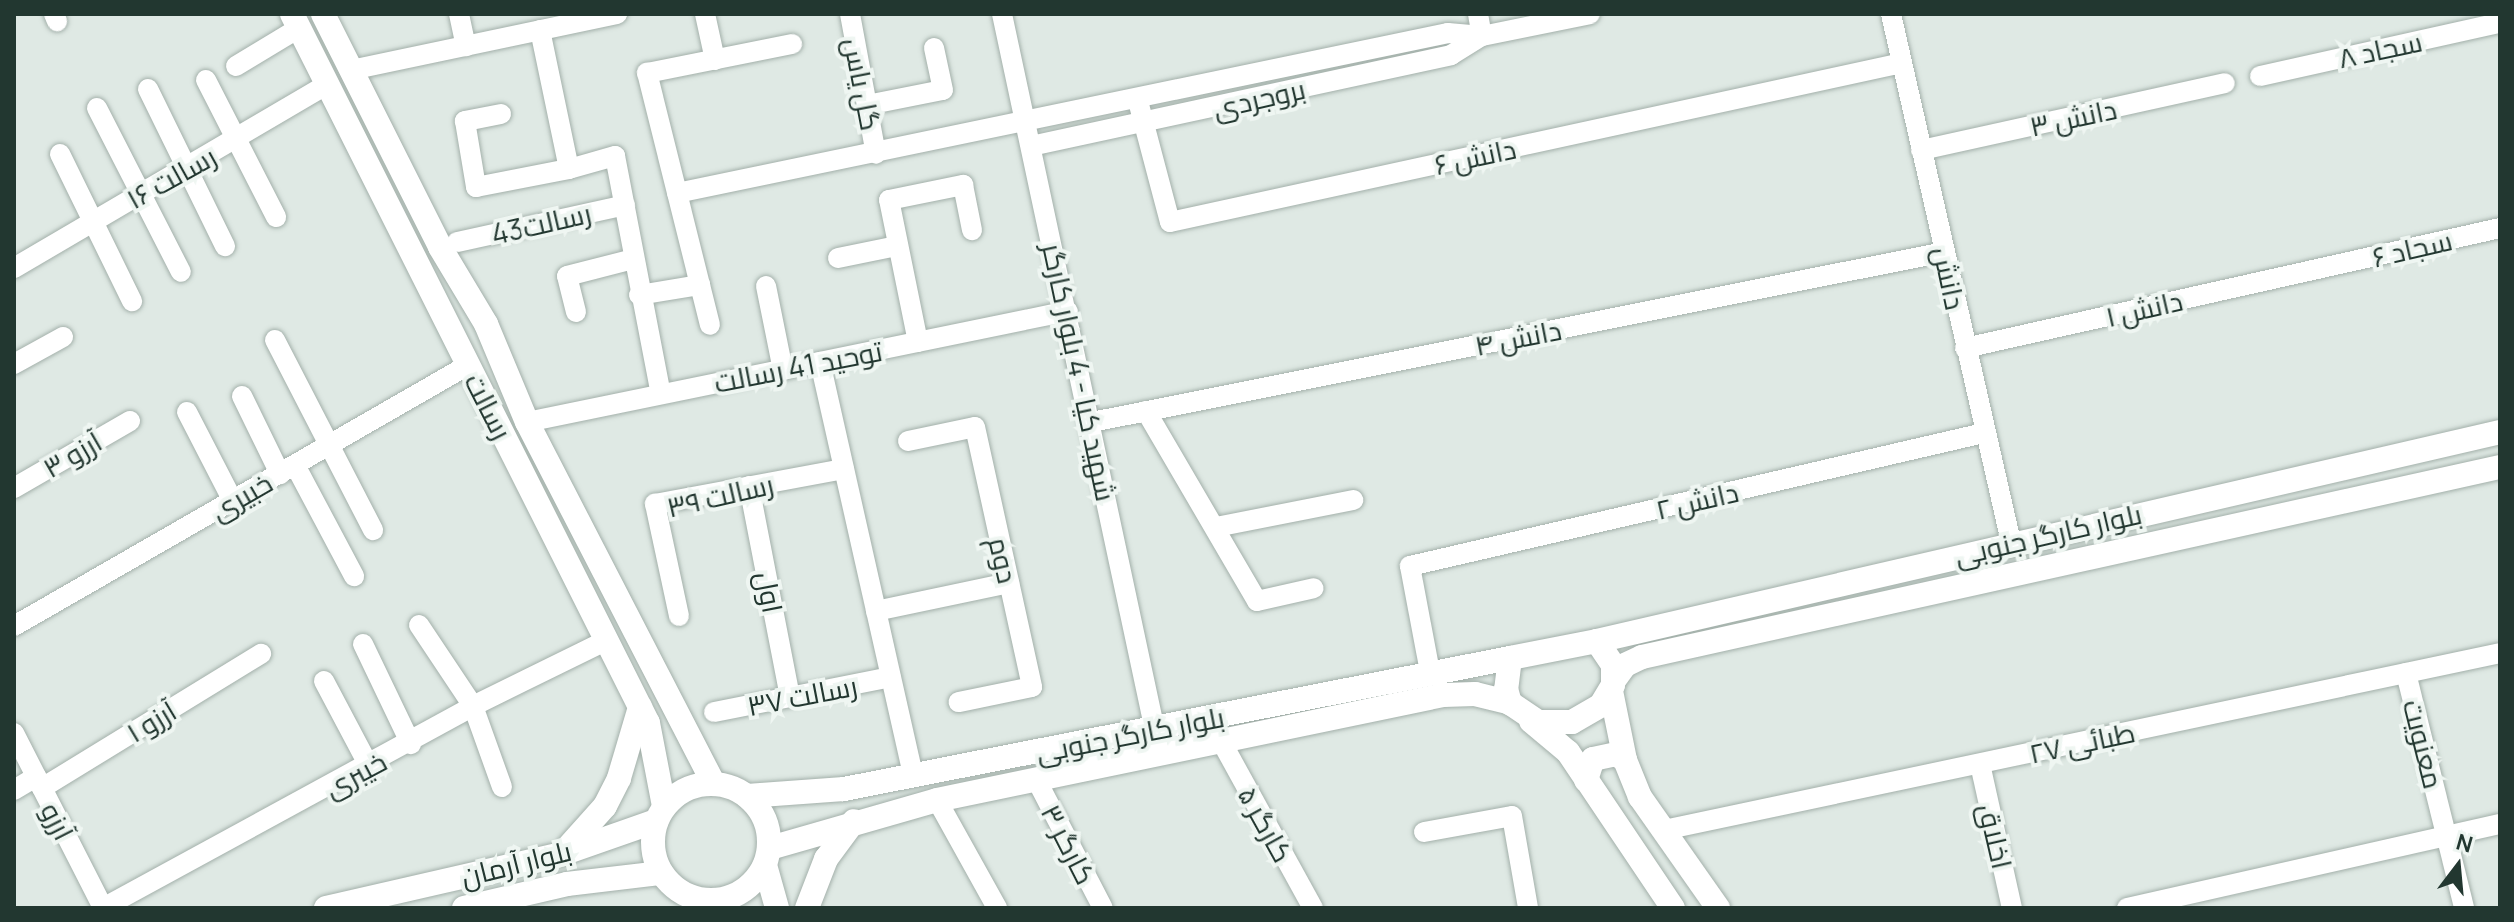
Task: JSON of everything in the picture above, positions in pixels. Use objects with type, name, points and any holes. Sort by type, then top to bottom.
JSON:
[{"type":"main road","name":"رسالت","points":[[323,14],[440,247],[486,324],[527,422],[713,783]]},
{"type":"main road","name":"رسالت","points":[[296,21],[640,707],[660,768],[660,814]]},
{"type":"main road","name":"بلوار کارگر جنوبی","points":[[1597,641],[2011,542],[2500,432]]},
{"type":"main road","name":"بلوار کارگر جنوبی","points":[[1613,685],[1625,665],[1642,657],[2500,467]]},
{"type":"main road","points":[[1673,908],[1568,752],[1516,709],[1506,673],[1510,658],[1597,641],[1613,685],[1625,760],[1640,797],[1718,908]]},
{"type":"main road","name":"بلوار کارگر جنوبی","points":[[747,796],[844,789],[1155,731],[1430,672],[1510,658]]},
{"type":"main road","points":[[1516,709],[1538,722],[1572,722],[1601,705],[1613,685]]},
{"type":"main road","name":"بلوار کارگر جنوبی","points":[[768,856],[854,821],[937,800],[1443,695],[1475,694],[1516,709]]},
{"type":"main road","points":[[562,854],[605,806],[619,778],[640,707]]},
{"type":"main road","points":[[1586,780],[1593,759],[1604,753],[1625,760]]},
{"type":"main road","points":[[768,856],[741,893],[705,906],[687,896],[661,873],[654,857],[660,814],[694,785],[713,783],[747,796],[765,819],[777,908]]},
{"type":"main road","name":"بلوار آرمان","points":[[326,908],[562,854],[660,814]]},
{"type":"main road","points":[[807,908],[826,859],[854,821]]},
{"type":"main road","name":"بلوار آرمان","points":[[464,908],[567,884],[661,873]]},
{"type":"street","points":[[459,14],[466,46]]},
{"type":"street","points":[[351,70],[540,30],[569,19],[617,14]]},
{"type":"street","points":[[705,14],[715,60]]},
{"type":"street","name":"گل یاس","points":[[850,14],[876,154]]},
{"type":"street","name":"شهید کیا - 4 بلوار کارگر","points":[[1002,14],[1092,422],[1155,731]]},
{"type":"street","points":[[1478,14],[1482,36]]},
{"type":"street","name":"بروجردی","points":[[677,193],[1138,101],[1448,33],[1482,36],[1590,14]]},
{"type":"street","name":"دانش","points":[[1891,14],[2011,542]]},
{"type":"street","points":[[236,66],[296,21]]},
{"type":"street","name":"سجاد ۸","points":[[2260,76],[2500,23]]},
{"type":"street","points":[[540,30],[569,169]]},
{"type":"street","name":"بروجردی","points":[[1031,146],[1144,124],[1451,55],[1482,36]]},
{"type":"street","points":[[710,325],[647,73],[792,44]]},
{"type":"street","points":[[867,105],[943,90],[934,48]]},
{"type":"street","points":[[1310,63],[1315,86]]},
{"type":"street","name":"دانش ۶","points":[[1138,101],[1170,222],[1902,63]]},
{"type":"street","points":[[206,80],[276,217]]},
{"type":"street","name":"دانش ۳","points":[[1921,150],[2225,83]]},
{"type":"street","name":"رسالت ۱۶","points":[[14,268],[327,84]]},
{"type":"street","points":[[148,89],[225,246]]},
{"type":"street","points":[[97,108],[181,272]]},
{"type":"street","points":[[501,114],[465,121],[476,187],[569,169],[615,156],[639,295],[661,394]]},
{"type":"street","points":[[60,154],[132,301]]},
{"type":"street","points":[[918,342],[889,200],[963,185],[972,230]]},
{"type":"street","name":"رسالت43","points":[[457,242],[625,205]]},
{"type":"street","name":"سجاد ۶","points":[[2324,268],[2500,228]]},
{"type":"street","points":[[838,258],[897,246]]},
{"type":"street","name":"دانش ۴","points":[[1092,422],[1944,252]]},
{"type":"street","points":[[576,312],[567,276],[633,259]]},
{"type":"street","name":"دانش ۱","points":[[1965,348],[2324,268]]},
{"type":"street","points":[[639,295],[700,285]]},
{"type":"street","points":[[766,286],[783,370]]},
{"type":"street","name":"توحید 41 رسالت","points":[[527,422],[1068,311]]},
{"type":"street","points":[[14,364],[63,337]]},
{"type":"street","points":[[275,340],[373,530]]},
{"type":"street","points":[[820,362],[913,776]]},
{"type":"street","name":"خبیری","points":[[14,626],[468,365]]},
{"type":"street","points":[[242,396],[354,576]]},
{"type":"street","points":[[1146,411],[1257,601],[1314,588]]},
{"type":"street","points":[[187,412],[233,501]]},
{"type":"street","name":"آرزو ۳","points":[[14,488],[130,421]]},
{"type":"street","name":"دوم","points":[[908,441],[975,427],[1032,687],[959,702]]},
{"type":"street","name":"دانش ۲","points":[[1430,672],[1410,566],[1984,433]]},
{"type":"street","name":"رسالت ۳۹","points":[[679,616],[655,504],[844,469]]},
{"type":"street","name":"اول","points":[[749,486],[790,697]]},
{"type":"street","points":[[1216,527],[1353,500]]},
{"type":"street","points":[[876,611],[1009,583]]},
{"type":"street","points":[[419,625],[473,706],[502,787]]},
{"type":"street","name":"خیبری","points":[[103,908],[411,744],[473,706],[607,640]]},
{"type":"street","points":[[363,644],[411,744]]},
{"type":"street","name":"طبائی ۲۷","points":[[1664,830],[2500,653]]},
{"type":"street","name":"آرزو ۱","points":[[14,790],[39,782],[261,654]]},
{"type":"street","name":"معنویت","points":[[2406,673],[2464,908]]},
{"type":"street","name":"رسالت ۳۷","points":[[714,712],[891,677]]},
{"type":"street","points":[[324,681],[369,766]]},
{"type":"street","name":"آرزو","points":[[14,733],[103,908]]},
{"type":"street","name":"کارگر ۵","points":[[1220,739],[1313,908]]},
{"type":"street","name":"اخلاق","points":[[1980,764],[2012,908]]},
{"type":"street","name":"کارگر ۳","points":[[1036,779],[1103,908]]},
{"type":"street","points":[[937,800],[997,908]]},
{"type":"street","points":[[1424,832],[1512,816],[1528,908]]},
{"type":"street","points":[[2127,908],[2500,824]]}]
